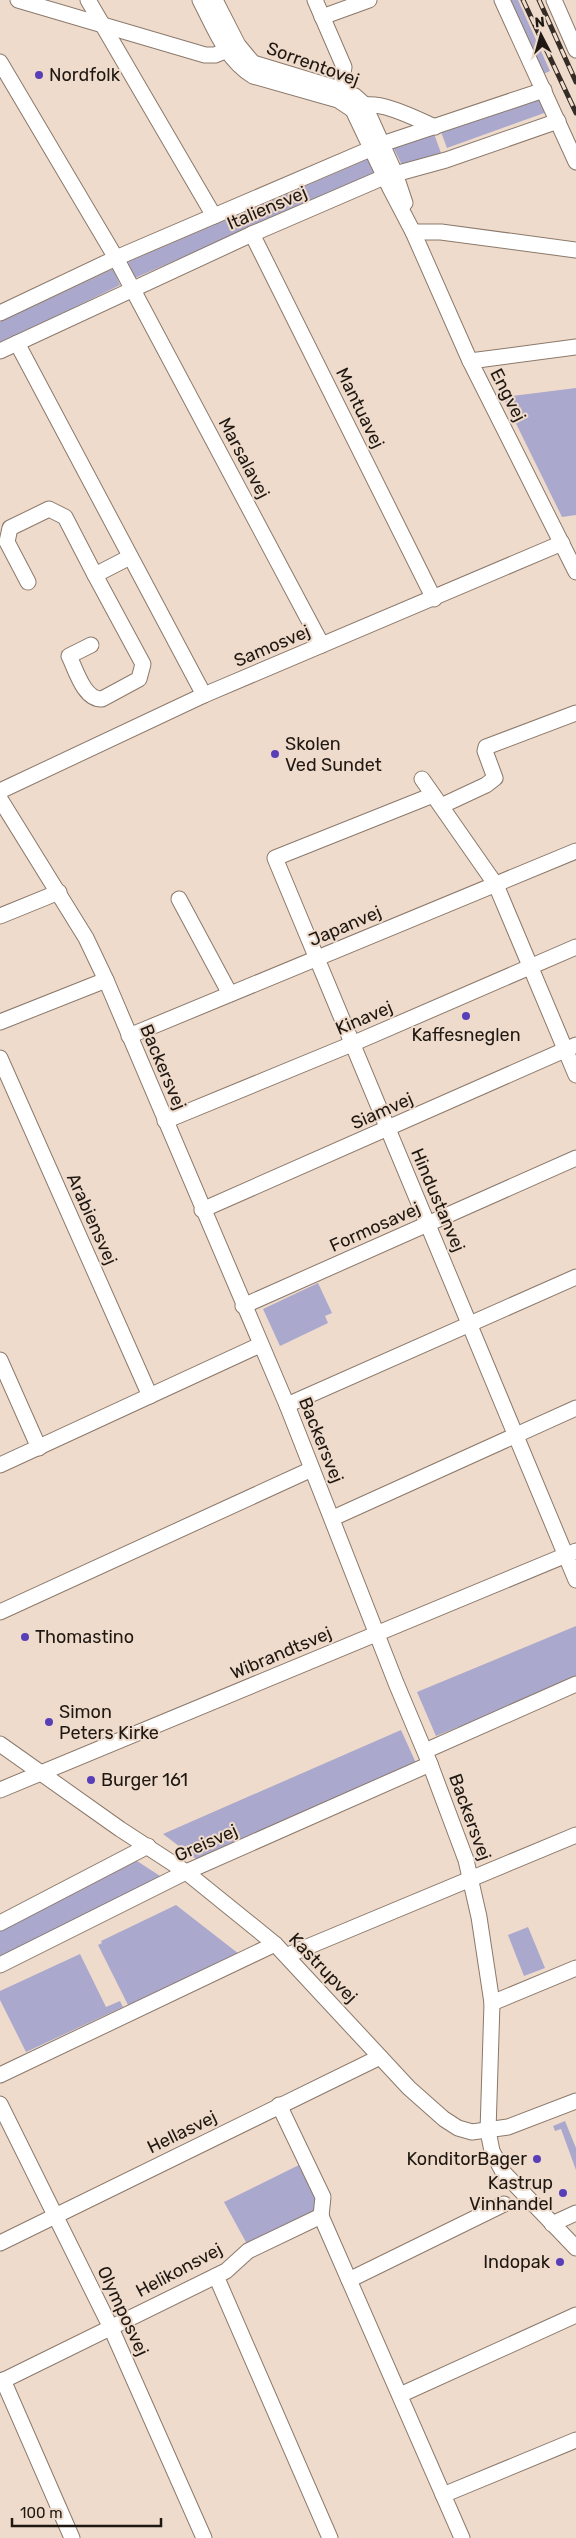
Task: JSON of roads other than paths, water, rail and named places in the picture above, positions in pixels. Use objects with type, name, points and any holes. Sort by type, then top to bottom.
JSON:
[{"type":"street","points":[[18,0],[205,55],[215,55],[233,48]]},
{"type":"street","points":[[88,0],[214,216]]},
{"type":"street","points":[[200,0],[233,48]]},
{"type":"street","points":[[215,0],[233,48]]},
{"type":"street","points":[[315,0],[344,67],[340,95]]},
{"type":"street","points":[[322,17],[369,0]]},
{"type":"street","points":[[502,0],[576,162]]},
{"type":"street","points":[[554,0],[576,50]]},
{"type":"street","name":"Sorrentovej","points":[[233,48],[253,63],[340,95],[358,107],[377,146]]},
{"type":"street","name":"Marsalavej","points":[[0,62],[116,258],[322,646]]},
{"type":"street","name":"Italiensvej","points":[[1,310],[116,258],[377,146],[544,90]]},
{"type":"street","name":"Sorrentovej","points":[[358,107],[375,105],[410,115],[434,127]]},
{"type":"street","name":"Italiensvej","points":[[0,352],[252,234],[390,175],[446,160],[558,121]]},
{"type":"street","name":"Engvej","points":[[377,146],[470,361],[576,572]]},
{"type":"street","points":[[414,232],[441,232],[576,250]]},
{"type":"street","name":"Mantuavej","points":[[252,234],[434,599]]},
{"type":"street","points":[[18,343],[204,695]]},
{"type":"street","points":[[470,361],[576,347]]},
{"type":"street","points":[[28,582],[7,542],[10,528],[49,509],[65,517],[143,664],[139,679],[102,699],[97,700],[88,694],[69,656],[91,645]]},
{"type":"street","name":"Samosvej","points":[[0,791],[204,695],[434,599],[562,543]]},
{"type":"street","points":[[95,575],[130,556]]},
{"type":"street","points":[[437,801],[486,786],[495,778],[484,751],[486,747],[576,713]]},
{"type":"street","points":[[422,779],[496,885],[531,966],[571,1047],[576,1075]]},
{"type":"street","name":"Backersvej","points":[[0,799],[86,938],[106,980],[202,1210],[287,1406],[428,1757],[472,1878],[492,2003],[488,2131]]},
{"type":"street","name":"Hindustanvej","points":[[437,801],[275,858],[515,1435],[571,1553],[576,1580]]},
{"type":"street","name":"Japanvej","points":[[129,1036],[576,851]]},
{"type":"street","points":[[0,916],[59,892]]},
{"type":"street","points":[[179,899],[230,994]]},
{"type":"street","name":"Kinavej","points":[[165,1121],[352,1044],[576,947]]},
{"type":"street","points":[[0,1022],[106,980]]},
{"type":"street","name":"Siamvej","points":[[202,1210],[571,1047]]},
{"type":"street","name":"Arabiensvej","points":[[0,1058],[150,1396]]},
{"type":"street","name":"Formosavej","points":[[243,1306],[576,1158]]},
{"type":"street","points":[[287,1406],[576,1277]]},
{"type":"street","points":[[0,1465],[260,1346]]},
{"type":"street","points":[[0,1360],[39,1448]]},
{"type":"street","points":[[333,1518],[576,1408]]},
{"type":"street","points":[[0,1612],[312,1469]]},
{"type":"street","name":"Wibrandtsvej","points":[[0,1790],[571,1553]]},
{"type":"street","name":"Greisvej","points":[[0,1965],[186,1872],[576,1684]]},
{"type":"street","name":"Kastrupvej","points":[[0,1744],[120,1829],[186,1872],[276,1944],[409,2088],[444,2119],[464,2130],[488,2131],[508,2127],[576,2102]]},
{"type":"street","points":[[288,1955],[576,1835]]},
{"type":"street","name":"Greisvej","points":[[0,1923],[148,1846]]},
{"type":"street","points":[[0,2075],[276,1944]]},
{"type":"street","points":[[492,2003],[576,1968]]},
{"type":"street","name":"Hellasvej","points":[[0,2243],[380,2057]]},
{"type":"street","name":"Olymposvej","points":[[0,2104],[111,2328],[204,2538]]},
{"type":"street","points":[[279,2105],[323,2197],[320,2216],[462,2538]]},
{"type":"street","points":[[488,2131],[492,2151],[503,2172],[576,2248]]},
{"type":"street","points":[[349,2280],[504,2204]]},
{"type":"street","points":[[552,2224],[576,2213]]},
{"type":"street","name":"Helikonsvej","points":[[1,2381],[226,2271],[248,2251],[320,2216]]},
{"type":"street","points":[[216,2276],[330,2538]]},
{"type":"street","points":[[400,2395],[576,2315]]},
{"type":"street","points":[[1,2381],[72,2538]]},
{"type":"street","points":[[443,2495],[576,2440]]},
{"type":"railway","points":[[523,0],[576,113]]},
{"type":"railway","points":[[539,0],[576,82]]},
{"type":"place","name":"Nordfolk","points":[[39,75]]},
{"type":"place","name":"Skolen Ved Sundet","points":[[275,754]]},
{"type":"place","name":"Kaffesneglen","points":[[466,1016]]},
{"type":"place","name":"Thomastino","points":[[25,1637]]},
{"type":"place","name":"Simon Peters Kirke","points":[[49,1722]]},
{"type":"place","name":"Burger 161","points":[[91,1780]]},
{"type":"place","name":"KonditorBager","points":[[537,2159]]},
{"type":"place","name":"Kastrup Vinhandel","points":[[563,2193]]},
{"type":"place","name":"Indopak","points":[[560,2262]]}]
